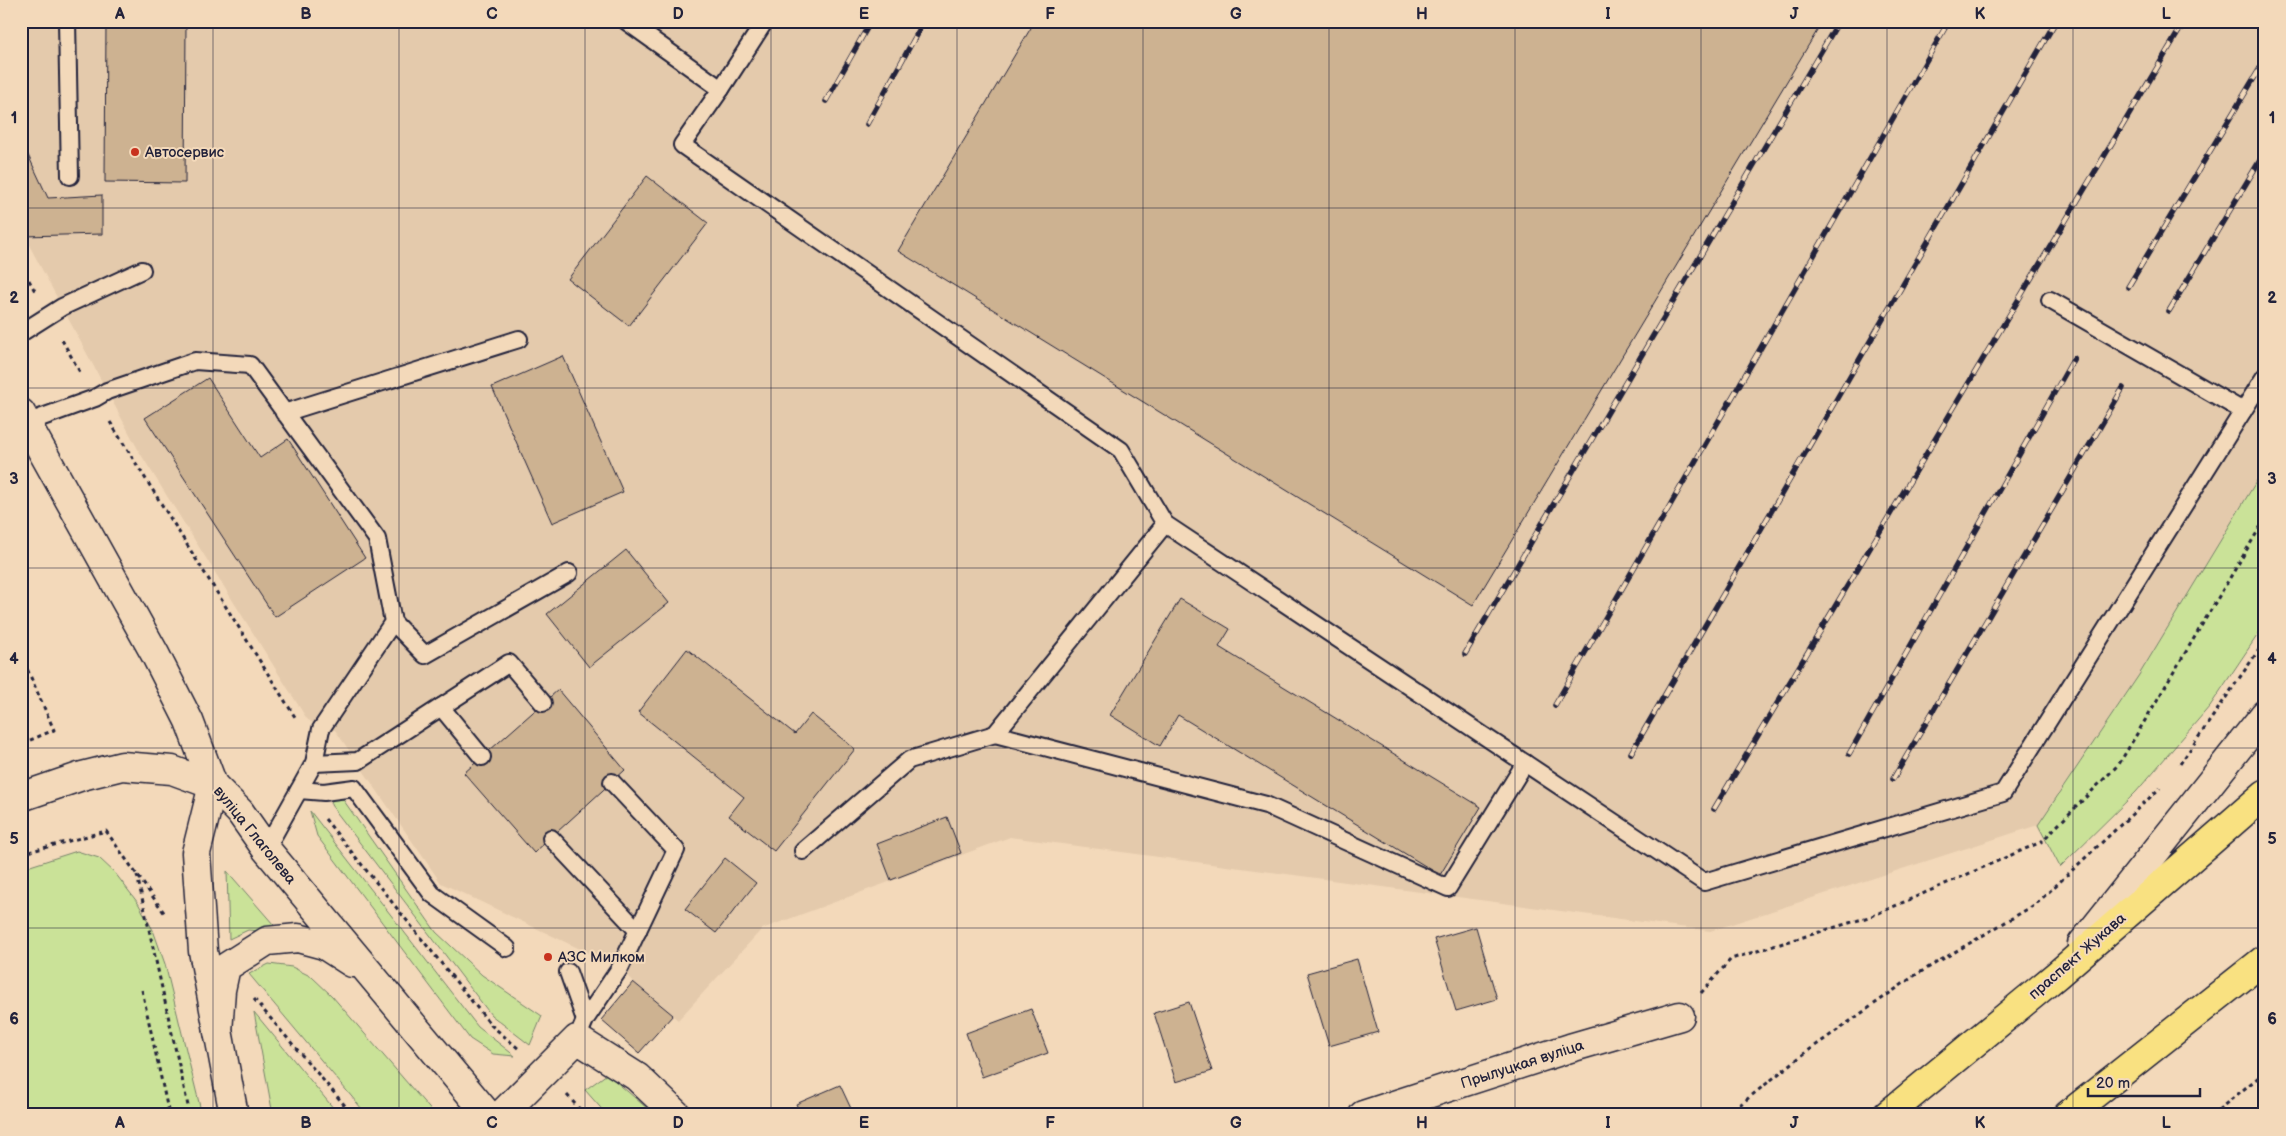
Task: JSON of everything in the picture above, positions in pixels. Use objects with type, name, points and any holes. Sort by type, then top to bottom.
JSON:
[{"type":"main road","name":"праспект Жукава","points":[[1887,1115],[2057,975],[2265,794]]},
{"type":"main road","points":[[2068,1115],[2265,959]]},
{"type":"street","name":"вуліца Глаголева","points":[[24,418],[155,654],[189,721],[213,785],[240,812],[266,849],[488,1115]]},
{"type":"street","points":[[2057,975],[2265,714]]},
{"type":"street","points":[[21,797],[82,776],[122,766],[172,770],[213,785],[196,853],[203,951],[234,1115]]},
{"type":"street","points":[[218,1032],[221,990],[226,967],[267,941],[298,938],[324,945],[370,974]]},
{"type":"street","name":"Прылуцкая вуліца","points":[[1363,1115],[1570,1048],[1680,1016]]},
{"type":"street","points":[[501,1115],[581,1030],[615,1061],[637,1077],[677,1115]]},
{"type":"lane","points":[[67,21],[70,176]]},
{"type":"lane","points":[[626,21],[721,89]]},
{"type":"lane","points":[[766,21],[682,145],[1121,450],[1165,524],[1704,882],[2003,793],[2265,376]]},
{"type":"lane","points":[[21,333],[62,307],[142,270]]},
{"type":"lane","points":[[2050,300],[2243,411]]},
{"type":"lane","points":[[284,412],[519,339]]},
{"type":"lane","points":[[24,418],[95,398],[107,391],[195,361],[250,365],[377,539],[393,622],[425,655],[569,573]]},
{"type":"lane","points":[[995,734],[1165,524]]},
{"type":"lane","points":[[266,849],[314,763],[321,729],[393,622]]},
{"type":"lane","points":[[314,763],[358,761],[509,663],[543,703]]},
{"type":"lane","points":[[441,707],[482,756]]},
{"type":"lane","points":[[803,851],[909,760],[995,734],[1266,805],[1448,888],[1525,763]]},
{"type":"lane","points":[[581,1030],[620,968],[676,850],[612,782]]},
{"type":"lane","points":[[299,790],[324,792],[354,788],[432,894],[507,948]]},
{"type":"lane","points":[[551,838],[638,931]]},
{"type":"lane","points":[[568,972],[581,1030]]},
{"type":"path","points":[[21,266],[95,398],[303,730],[314,763]]},
{"type":"path","points":[[2178,766],[2265,641]]},
{"type":"path","points":[[21,655],[54,730],[21,744]]},
{"type":"path","points":[[1727,1115],[1805,1053],[1914,976],[2036,904],[2167,782]]},
{"type":"path","points":[[324,792],[318,810],[491,1025],[545,1070],[585,1115]]},
{"type":"path","points":[[21,854],[106,831],[165,914]]},
{"type":"path","points":[[136,872],[190,1115]]},
{"type":"path","points":[[142,990],[169,1115]]},
{"type":"path","points":[[253,997],[353,1115]]},
{"type":"path","points":[[2212,1115],[2265,1072]]},
{"type":"shaded area","points":[[21,21],[2265,21],[2265,467],[2139,675],[2038,825],[1710,931],[1010,837],[762,929],[678,1020],[633,982],[620,968],[441,883],[335,730],[321,729],[307,719],[140,453],[21,230]]},
{"type":"green space","points":[[2265,467],[2265,624],[2210,706],[2136,792],[2060,867],[2038,825],[2139,675]]},
{"type":"green space","points":[[342,798],[436,932],[482,975],[542,1016],[530,1045],[491,1015],[331,805],[332,799]]},
{"type":"green space","points":[[310,811],[478,1027],[515,1056],[493,1054],[470,1039],[317,836]]},
{"type":"green space","points":[[77,851],[99,858],[115,873],[138,903],[153,930],[165,964],[202,1115],[21,1115],[21,869]]},
{"type":"green space","points":[[227,871],[280,932],[248,930],[229,939]]},
{"type":"green space","points":[[269,964],[292,967],[312,977],[332,996],[435,1115],[367,1115],[249,974]]},
{"type":"green space","points":[[254,1012],[339,1115],[273,1115]]},
{"type":"green space","points":[[607,1074],[655,1115],[607,1115],[585,1090]]},
{"type":"building","points":[[106,21],[186,21],[185,183],[105,182]]},
{"type":"building","points":[[1035,21],[1823,21],[1473,605],[898,251]]},
{"type":"building","points":[[21,140],[48,198],[102,195],[102,234],[24,236],[21,230]]},
{"type":"building","points":[[647,176],[708,223],[629,326],[568,279]]},
{"type":"building","points":[[563,356],[623,492],[552,523],[492,387]]},
{"type":"building","points":[[208,378],[260,458],[288,439],[365,558],[275,617],[145,418]]},
{"type":"building","points":[[626,550],[669,603],[589,667],[547,614]]},
{"type":"building","points":[[1180,599],[1230,629],[1219,647],[1481,807],[1440,875],[1178,715],[1160,746],[1110,715]]},
{"type":"building","points":[[687,649],[795,734],[811,714],[855,749],[774,851],[729,816],[744,797],[638,712]]},
{"type":"building","points":[[558,690],[625,770],[534,853],[464,773]]},
{"type":"building","points":[[947,817],[961,853],[891,880],[877,844]]},
{"type":"building","points":[[725,858],[756,883],[716,933],[685,909]]},
{"type":"building","points":[[1476,927],[1497,999],[1456,1011],[1434,939]]},
{"type":"building","points":[[1357,959],[1378,1032],[1329,1046],[1307,973]]},
{"type":"building","points":[[633,982],[673,1015],[639,1053],[601,1020]]},
{"type":"building","points":[[1189,1002],[1212,1071],[1176,1082],[1154,1013]]},
{"type":"building","points":[[1031,1009],[1048,1053],[982,1077],[966,1033]]},
{"type":"building","points":[[840,1085],[854,1115],[801,1115],[796,1104]]},
{"type":"railway","points":[[826,101],[871,21]]},
{"type":"railway","points":[[867,124],[924,21]]},
{"type":"railway","points":[[1465,654],[1839,21]]},
{"type":"railway","points":[[1555,705],[1949,21]]},
{"type":"railway","points":[[1631,753],[2056,21]]},
{"type":"railway","points":[[1714,809],[2185,21]]},
{"type":"railway","points":[[2128,287],[2265,60]]},
{"type":"railway","points":[[2169,311],[2265,152]]},
{"type":"railway","points":[[1849,754],[2074,358]]},
{"type":"railway","points":[[1893,779],[2123,388]]},
{"type":"place","name":"Автосервис","points":[[135,152]]},
{"type":"place","name":"АЗС Милком","points":[[548,957]]}]
